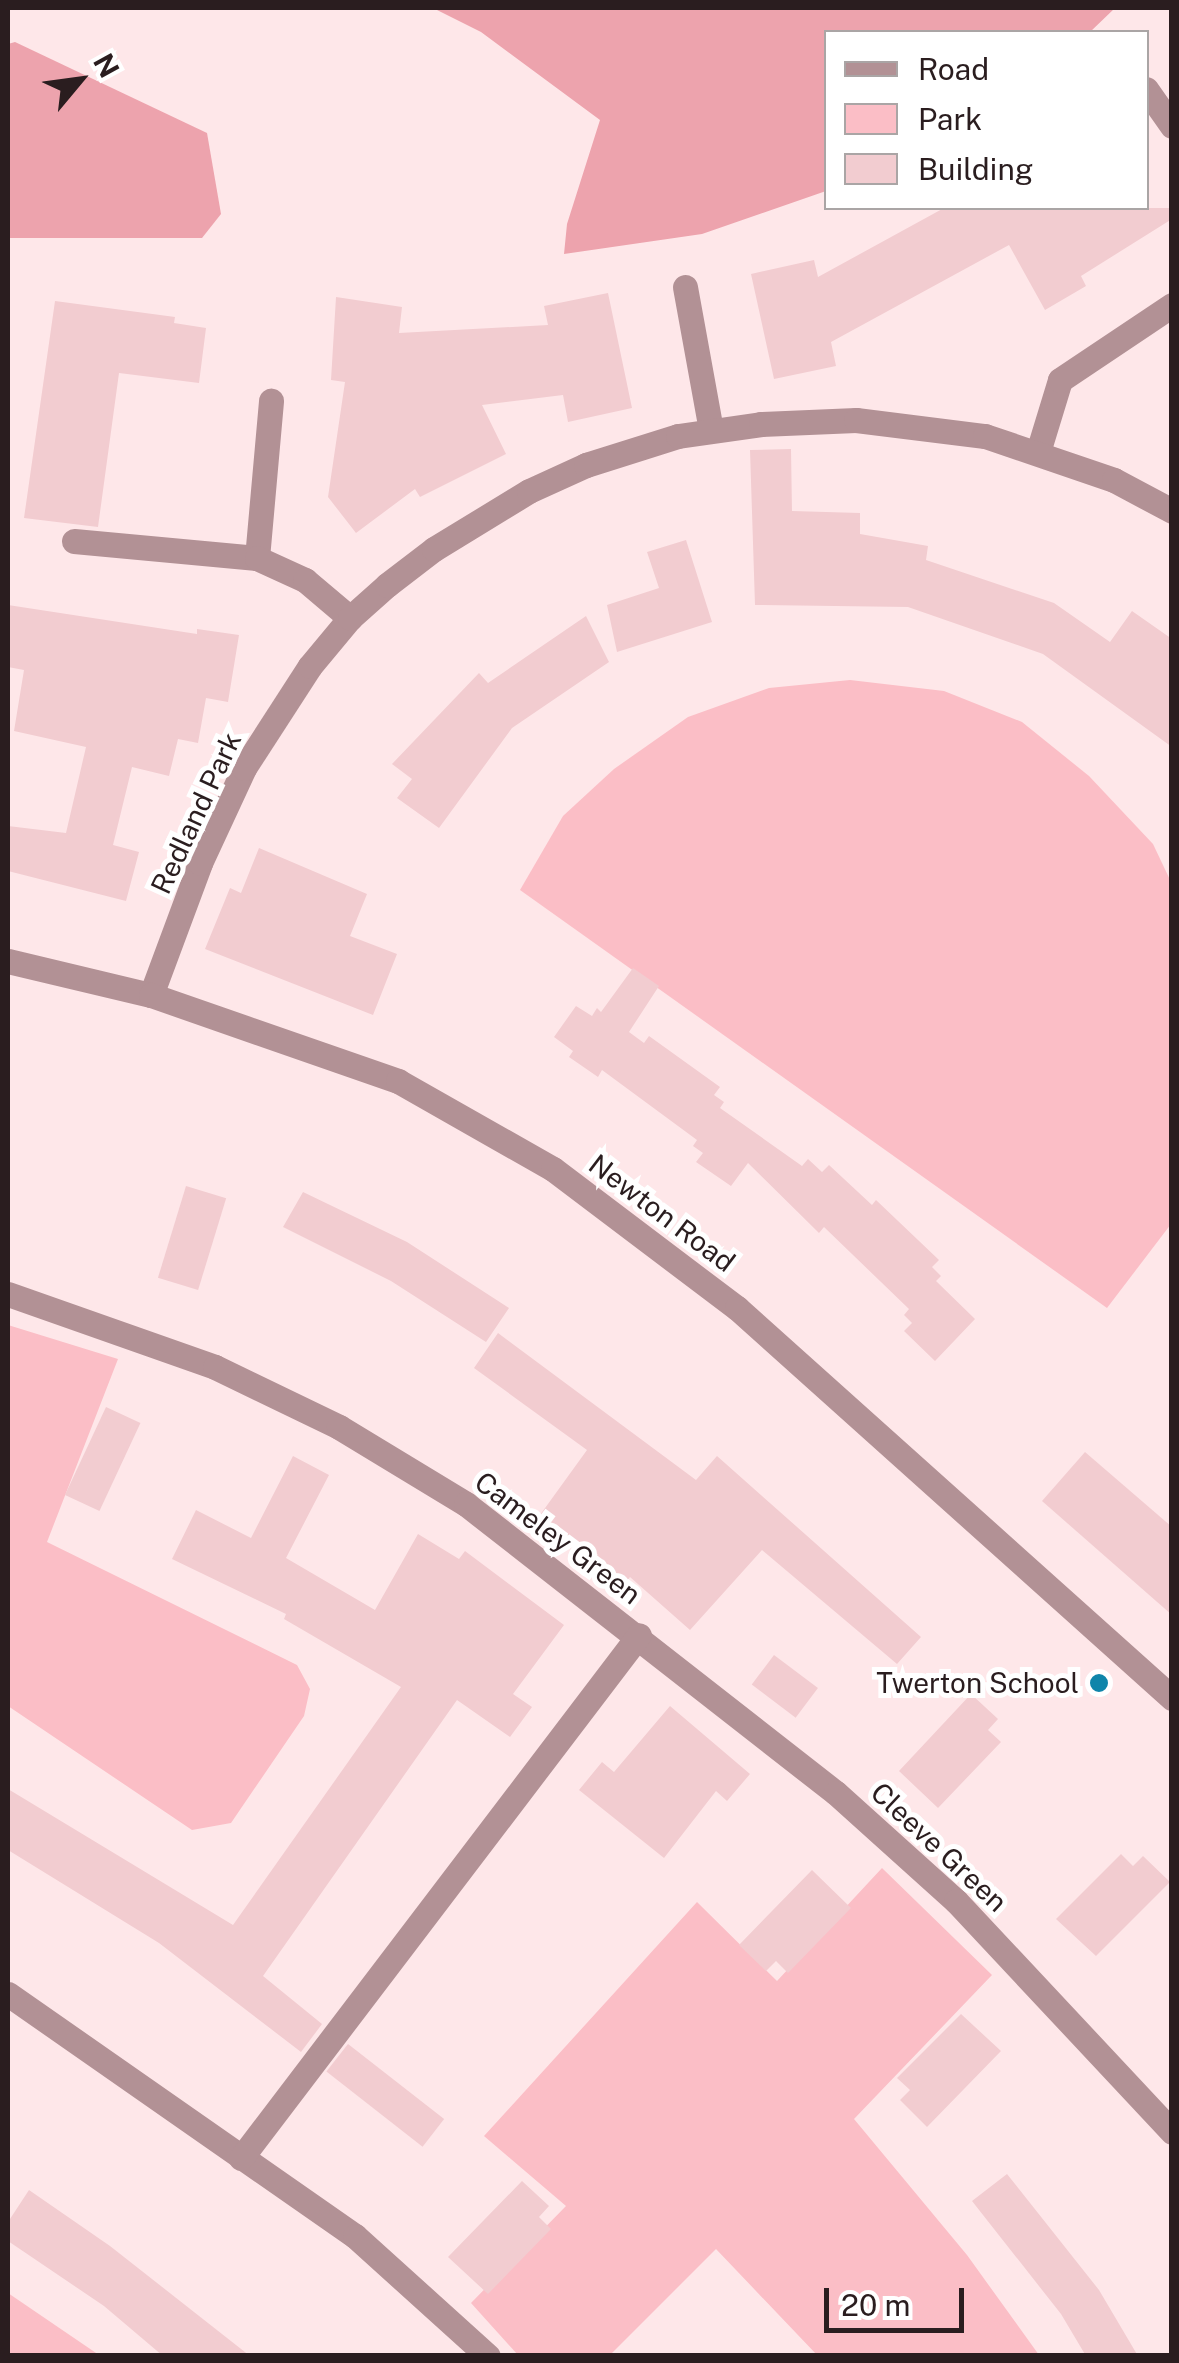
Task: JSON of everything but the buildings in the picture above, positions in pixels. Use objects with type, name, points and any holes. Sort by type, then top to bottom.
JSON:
[{"type":"street","points":[[1149,93],[1172,126]]},
{"type":"street","points":[[685,286],[711,430]]},
{"type":"street","points":[[1038,452],[1060,380],[1172,306]]},
{"type":"street","points":[[257,558],[271,401]]},
{"type":"street","name":"Redland Park","points":[[150,996],[200,863],[244,768],[310,666],[350,618],[434,549],[530,491],[633,449],[711,430],[811,421],[902,423],[985,436],[1038,452],[1114,480],[1172,510]]},
{"type":"street","points":[[74,541],[257,558],[304,580],[350,618]]},
{"type":"street","name":"Newton Road","points":[[8,962],[150,996],[398,1081],[554,1169],[738,1308],[1168,1686]]},
{"type":"street","name":"Cameley Green","points":[[8,1294],[215,1367],[340,1427],[466,1504],[638,1635],[241,2158]]},
{"type":"street","name":"Cleeve Green","points":[[638,1635],[836,1792],[956,1901],[1172,2132]]},
{"type":"street","points":[[8,1994],[355,2236],[488,2356]]},
{"type":"green space","points":[[850,680],[944,691],[1022,722],[1089,776],[1153,844],[1171,882],[1171,1224],[1107,1308],[520,890],[563,816],[614,769],[688,717],[769,688]]},
{"type":"green space","points":[[8,1325],[118,1359],[47,1542],[297,1665],[310,1689],[304,1716],[231,1823],[192,1830],[8,1706]]},
{"type":"green space","points":[[882,1868],[992,1975],[854,2119],[967,2255],[1039,2355],[817,2355],[716,2249],[610,2355],[518,2355],[471,2303],[566,2206],[484,2136],[697,1902],[777,1981]]},
{"type":"green space","points":[[8,2293],[99,2355],[8,2355]]},
{"type":"shaded area","points":[[433,8],[1115,8],[1092,30],[824,30],[824,192],[702,234],[564,254],[567,224],[600,120],[481,32]]},
{"type":"shaded area","points":[[15,42],[207,133],[221,214],[202,238],[8,238],[8,44]]},
{"type":"place","name":"Twerton School","points":[[1099,1683]]}]
